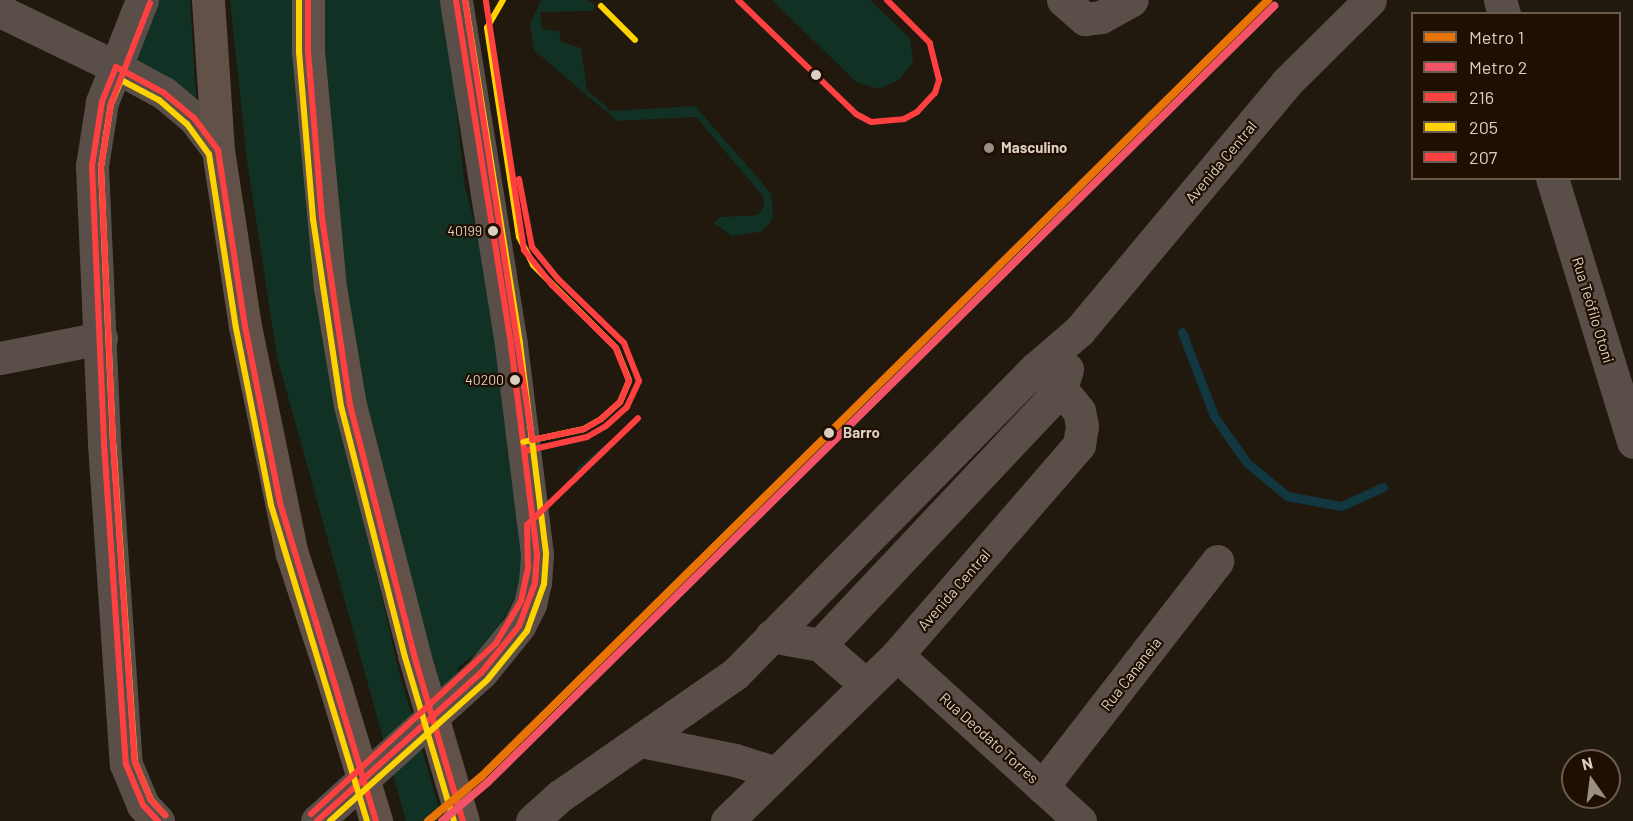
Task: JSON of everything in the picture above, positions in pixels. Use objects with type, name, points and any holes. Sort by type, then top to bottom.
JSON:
[{"type":"highway","points":[[208,0],[218,150],[245,326],[280,502],[376,821]]},
{"type":"highway","points":[[308,0],[308,51],[330,287],[350,405],[414,656],[463,821]]},
{"type":"street","points":[[142,0],[102,102],[92,166],[126,764],[143,805],[158,821]]},
{"type":"street","points":[[317,821],[488,665],[519,626],[530,604],[535,583],[537,554],[512,355],[456,0]]},
{"type":"street","points":[[1063,0],[1085,19],[1101,18],[1132,0]]},
{"type":"street","name":"Avenida Central","points":[[532,821],[735,674],[1036,368],[1079,331],[1286,83],[1370,0]]},
{"type":"street","points":[[0,11],[164,93],[194,118],[218,150]]},
{"type":"street","name":"Rua Teófilo Otoni","points":[[1553,180],[1633,442]]},
{"type":"street","name":"Avenida Central","points":[[820,645],[1061,389],[1079,331]]},
{"type":"street","points":[[0,358],[101,338]]},
{"type":"street","points":[[1036,368],[1061,389]]},
{"type":"street","name":"Avenida Central","points":[[727,821],[897,655],[1078,445],[1080,416],[1061,389]]},
{"type":"street","name":"Rua Cananeia","points":[[1042,787],[1217,561]]},
{"type":"street","points":[[771,636],[820,645],[866,685]]},
{"type":"street","name":"Rua Deodato Torres","points":[[897,655],[1080,821]]},
{"type":"street","points":[[641,741],[735,760],[776,773]]},
{"type":"green space","points":[[153,0],[190,0],[197,111],[132,87],[105,100]]},
{"type":"green space","points":[[230,0],[295,0],[369,541],[399,672],[443,821],[406,821],[277,357],[247,161]]},
{"type":"green space","points":[[320,0],[445,0],[464,181],[501,332],[528,557],[521,588],[487,646],[458,667],[455,694],[442,705],[350,405]]},
{"type":"green space","points":[[541,0],[587,0],[594,5],[593,11],[540,12],[542,29],[559,31],[561,42],[581,48],[587,90],[611,111],[695,106],[771,193],[773,217],[769,225],[760,232],[732,236],[714,223],[720,217],[758,215],[764,206],[763,196],[696,117],[617,121],[534,50],[530,25]]},
{"type":"green space","points":[[772,0],[870,0],[910,38],[913,62],[899,80],[879,89],[856,82]]},
{"type":"green space","points":[[625,429],[616,443],[573,477],[579,466]]},
{"type":"waterway","points":[[1182,332],[1214,416],[1247,463],[1287,496],[1341,506],[1383,487]]},
{"type":"metro line","name":"1","points":[[428,821],[482,776],[1268,0]]},
{"type":"metro line","name":"2","points":[[442,821],[488,782],[1274,6]]},
{"type":"transit line","name":"205","points":[[299,0],[299,52],[313,219],[341,406],[405,657],[454,821]]},
{"type":"transit line","name":"216","points":[[308,0],[308,51],[322,218],[350,405],[414,655],[463,821]]},
{"type":"transit line","name":"216","points":[[317,821],[481,673],[519,626],[535,583],[537,554],[511,344],[456,0]]},
{"type":"transit line","name":"205","points":[[330,821],[488,679],[527,631],[544,584],[546,553],[520,343],[465,0]]},
{"type":"transit line","name":"207","points":[[465,0],[532,440],[584,429],[601,419],[620,402],[629,381],[616,348],[552,285],[524,250],[486,1]]},
{"type":"transit line","name":"205","points":[[503,0],[487,28],[519,237],[533,265],[616,348],[629,381],[620,402],[601,419],[584,429],[523,442]]},
{"type":"transit line","name":"216","points":[[738,0],[856,114],[871,122],[904,119],[917,112],[935,93],[939,80],[930,43],[887,0]]},
{"type":"transit line","name":"207","points":[[150,3],[111,104],[101,167],[113,443],[135,762],[151,800],[165,815]]},
{"type":"transit line","name":"205","points":[[601,6],[635,40]]},
{"type":"transit line","name":"216","points":[[116,67],[164,93],[194,118],[218,150],[245,326],[280,503],[376,821]]},
{"type":"transit line","name":"216","points":[[116,67],[102,102],[92,166],[104,444],[126,764],[143,805],[158,821]]},
{"type":"transit line","name":"205","points":[[165,815],[151,800],[135,762],[113,443],[101,167],[111,104],[121,80],[159,100],[187,124],[209,154],[236,328],[271,505],[367,821]]},
{"type":"transit line","name":"216","points":[[519,179],[532,247],[558,279],[624,343],[639,381],[627,407],[606,426],[587,437],[525,451]]},
{"type":"transit line","name":"207","points":[[311,814],[496,643],[521,601],[528,567],[527,525],[638,418]]},
{"type":"place","name":"Masculino","points":[[989,148]]},
{"type":"place","name":"40199","points":[[493,231]]},
{"type":"place","name":"40200","points":[[515,380]]},
{"type":"place","name":"Barro","points":[[829,433]]}]
